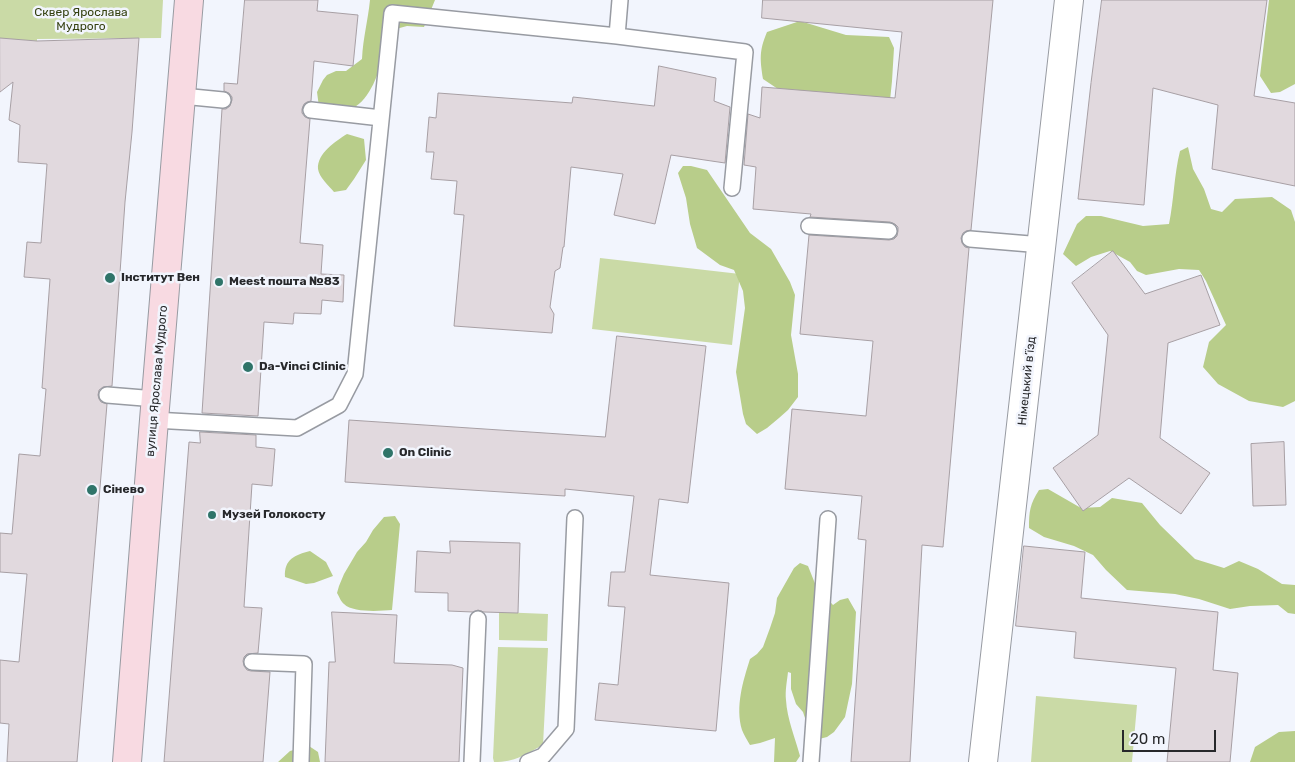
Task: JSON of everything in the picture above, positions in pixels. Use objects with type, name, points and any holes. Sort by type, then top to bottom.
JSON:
[{"type":"street","name":"вулиця Ярослава Мудрого","points":[[127,762],[189,0]]},
{"type":"street","name":"Німецький в’їзд","points":[[983,762],[1070,0]]},
{"type":"lane","points":[[617,36],[620,0]]},
{"type":"lane","points":[[108,395],[155,410],[297,428],[339,404],[355,374],[392,13],[617,36],[746,52],[732,188]]},
{"type":"lane","points":[[182,96],[223,100]]},
{"type":"lane","points":[[311,110],[381,118]]},
{"type":"lane","points":[[810,226],[889,231]]},
{"type":"lane","points":[[970,239],[1042,245]]},
{"type":"lane","points":[[528,762],[543,756],[566,729],[575,518]]},
{"type":"lane","points":[[811,762],[828,519]]},
{"type":"lane","points":[[472,762],[478,619]]},
{"type":"lane","points":[[252,662],[304,664],[301,762]]},
{"type":"green space","name":"Сквер Ярослава Мудрого","points":[[0,0],[163,0],[161,38],[37,39],[37,41],[0,39]]},
{"type":"green space","points":[[370,0],[435,0],[424,27],[407,26],[385,32],[383,55],[377,77],[369,92],[359,104],[346,110],[319,107],[317,92],[327,75],[336,71],[346,71],[362,59]]},
{"type":"green space","points":[[1269,0],[1295,0],[1295,84],[1280,92],[1271,93],[1260,76]]},
{"type":"green space","points":[[800,21],[846,35],[889,37],[894,48],[884,160],[763,79],[761,55],[767,32]]},
{"type":"green space","points":[[347,134],[364,139],[366,160],[346,190],[334,192],[320,175],[319,163],[328,148]]},
{"type":"green space","points":[[1188,147],[1193,169],[1204,189],[1211,209],[1222,212],[1235,199],[1272,197],[1291,210],[1295,222],[1295,401],[1283,407],[1249,401],[1218,384],[1203,367],[1209,342],[1226,325],[1199,270],[1179,269],[1146,275],[1137,271],[1130,262],[1110,251],[1091,257],[1076,266],[1063,254],[1077,224],[1086,216],[1101,216],[1143,226],[1169,224],[1180,151]]},
{"type":"green space","points":[[683,166],[707,170],[750,233],[771,249],[790,282],[795,295],[791,335],[798,374],[798,397],[788,410],[757,434],[746,424],[736,372],[745,308],[743,291],[734,270],[720,265],[697,248],[690,224],[686,198],[678,173]]},
{"type":"green space","points":[[600,258],[740,274],[732,345],[592,329]]},
{"type":"green space","points":[[1048,489],[1081,508],[1100,507],[1112,498],[1142,503],[1160,525],[1195,559],[1224,568],[1239,561],[1258,569],[1282,584],[1295,585],[1295,614],[1288,613],[1278,605],[1230,609],[1175,594],[1127,590],[1093,555],[1074,546],[1044,537],[1029,528],[1030,512],[1034,499],[1039,490]]},
{"type":"green space","points":[[395,516],[400,524],[392,610],[367,611],[348,607],[342,602],[337,593],[344,574],[357,552],[384,517]]},
{"type":"green space","points":[[310,551],[326,562],[333,576],[306,584],[285,577],[286,566],[289,562],[300,554]]},
{"type":"green space","points":[[800,563],[808,566],[816,586],[833,605],[840,600],[848,598],[856,612],[852,684],[845,717],[834,732],[827,737],[819,739],[796,704],[791,689],[791,673],[788,672],[787,707],[800,756],[796,762],[774,762],[775,738],[750,745],[742,730],[739,712],[741,694],[750,659],[763,647],[775,613],[777,598],[794,568]]},
{"type":"green space","points":[[499,612],[548,614],[547,641],[499,640]]},
{"type":"green space","points":[[498,647],[548,648],[543,745],[514,759],[494,762],[493,758]]},
{"type":"green space","points":[[1036,696],[1137,705],[1132,762],[1031,762]]},
{"type":"green space","points":[[1295,731],[1295,762],[1250,762],[1255,747],[1279,732]]},
{"type":"green space","points":[[309,746],[318,752],[320,762],[278,762],[290,751]]},
{"type":"building","points":[[245,0],[318,0],[317,11],[358,15],[353,66],[314,61],[311,101],[304,104],[302,109],[305,117],[310,119],[300,243],[323,245],[321,274],[344,275],[343,302],[322,300],[321,314],[294,313],[293,324],[264,322],[258,416],[202,413],[222,109],[230,106],[232,100],[229,93],[224,91],[224,83],[237,84]]},
{"type":"building","points":[[763,0],[993,0],[971,230],[963,233],[961,238],[965,247],[969,248],[943,547],[922,545],[910,762],[851,762],[866,540],[858,539],[862,496],[785,489],[792,409],[866,416],[873,341],[800,334],[809,235],[889,240],[897,236],[898,227],[890,222],[810,217],[811,214],[753,209],[756,167],[744,165],[748,114],[760,118],[762,87],[895,98],[902,32],[762,18]]},
{"type":"building","points":[[1102,0],[1267,0],[1254,96],[1295,103],[1295,186],[1212,169],[1218,105],[1153,88],[1144,205],[1078,199]]},
{"type":"building","points":[[0,38],[37,41],[139,38],[112,386],[103,387],[99,390],[98,395],[101,402],[107,404],[77,762],[7,762],[9,724],[0,723],[0,660],[19,662],[27,574],[0,572],[0,533],[12,534],[19,454],[40,456],[46,389],[42,388],[50,279],[24,277],[27,242],[41,243],[47,164],[18,162],[20,125],[9,120],[13,82],[0,92]]},
{"type":"building","points":[[659,66],[716,78],[714,101],[730,107],[725,163],[671,155],[655,224],[614,215],[623,174],[571,167],[564,247],[560,268],[555,271],[550,307],[554,314],[552,333],[454,326],[464,215],[454,214],[457,181],[431,179],[434,152],[426,152],[429,117],[436,118],[438,93],[572,103],[573,97],[654,106]]},
{"type":"building","points":[[1113,251],[1145,294],[1201,275],[1220,325],[1168,343],[1160,438],[1210,473],[1181,514],[1129,478],[1083,511],[1053,468],[1098,435],[1108,335],[1072,283]]},
{"type":"building","points":[[617,336],[706,346],[688,503],[659,499],[650,575],[729,583],[716,731],[595,720],[599,683],[618,685],[625,607],[608,606],[611,572],[625,572],[634,496],[565,489],[565,496],[345,482],[349,420],[605,437]]},
{"type":"building","points":[[200,432],[256,435],[256,447],[275,449],[272,486],[252,484],[244,607],[262,608],[258,653],[247,654],[243,661],[244,666],[247,670],[251,671],[270,672],[263,762],[164,762],[189,442],[200,443]]},
{"type":"building","points":[[1284,442],[1286,505],[1253,506],[1251,444]]},
{"type":"building","points":[[450,541],[520,543],[518,613],[484,612],[478,610],[473,612],[448,611],[448,593],[415,592],[417,551],[450,553]]},
{"type":"building","points":[[1024,546],[1085,552],[1081,598],[1218,612],[1213,670],[1238,673],[1230,762],[1167,762],[1176,668],[1074,658],[1076,632],[1016,626]]},
{"type":"building","points":[[332,612],[397,615],[394,663],[452,665],[463,668],[459,762],[325,762],[329,662],[335,662]]},
{"type":"place","name":"Інститут Вен","points":[[110,278]]},
{"type":"place","name":"Meest пошта №83","points":[[219,282]]},
{"type":"place","name":"Da-Vinci Сlinic","points":[[248,367]]},
{"type":"place","name":"On Clinic","points":[[388,453]]},
{"type":"place","name":"Сінево","points":[[92,490]]},
{"type":"place","name":"Музей Голокосту","points":[[212,515]]}]
